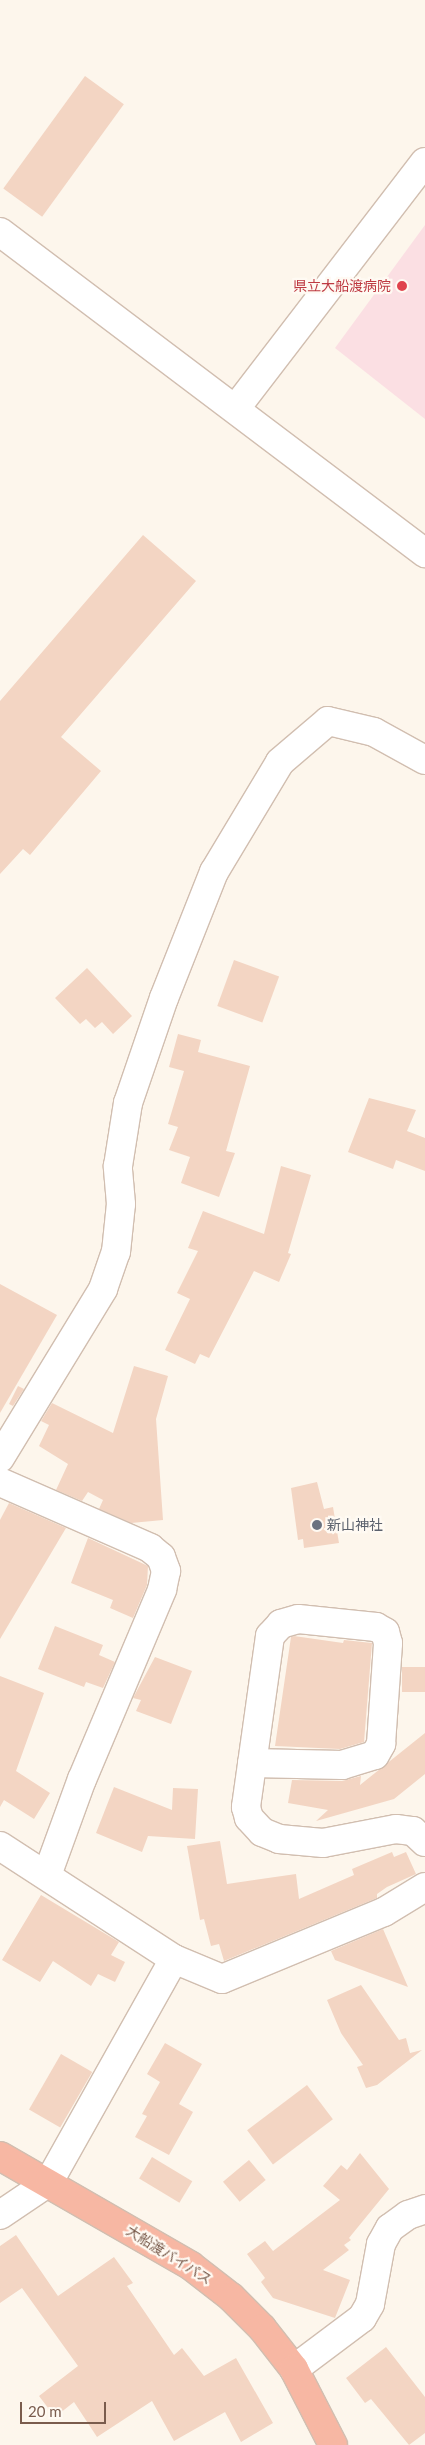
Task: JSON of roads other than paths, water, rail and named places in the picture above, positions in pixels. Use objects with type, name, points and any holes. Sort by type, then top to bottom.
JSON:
[{"type":"highway","name":"大船渡バイパス","points":[[0,2156],[49,2182],[191,2266],[238,2303],[294,2369],[333,2445]]},
{"type":"street","points":[[236,408],[425,162]]},
{"type":"street","points":[[0,232],[425,552]]},
{"type":"street","points":[[0,1458],[103,1289],[116,1252],[121,1204],[118,1166],[128,1103],[164,998],[214,872],[280,762],[328,722],[374,732],[425,760]]},
{"type":"street","points":[[0,1482],[150,1548],[161,1557],[166,1571],[162,1590],[82,1779],[47,1875]]},
{"type":"street","points":[[252,1763],[342,1766],[375,1755],[381,1744],[388,1643],[385,1632],[376,1627],[298,1618],[281,1624],[270,1636],[252,1763],[246,1807],[249,1818],[262,1832],[279,1839],[323,1843],[396,1829],[413,1831],[425,1842]]},
{"type":"street","points":[[0,1846],[174,1959],[222,1979],[384,1912],[425,1887]]},
{"type":"street","points":[[0,2215],[49,2182],[174,1959]]},
{"type":"street","points":[[294,2369],[362,2318],[370,2304],[381,2244],[390,2228],[408,2215],[425,2209]]},
{"type":"place","name":"県立大船渡病院","points":[[402,286]]},
{"type":"place","name":"新山神社","points":[[317,1525]]}]
